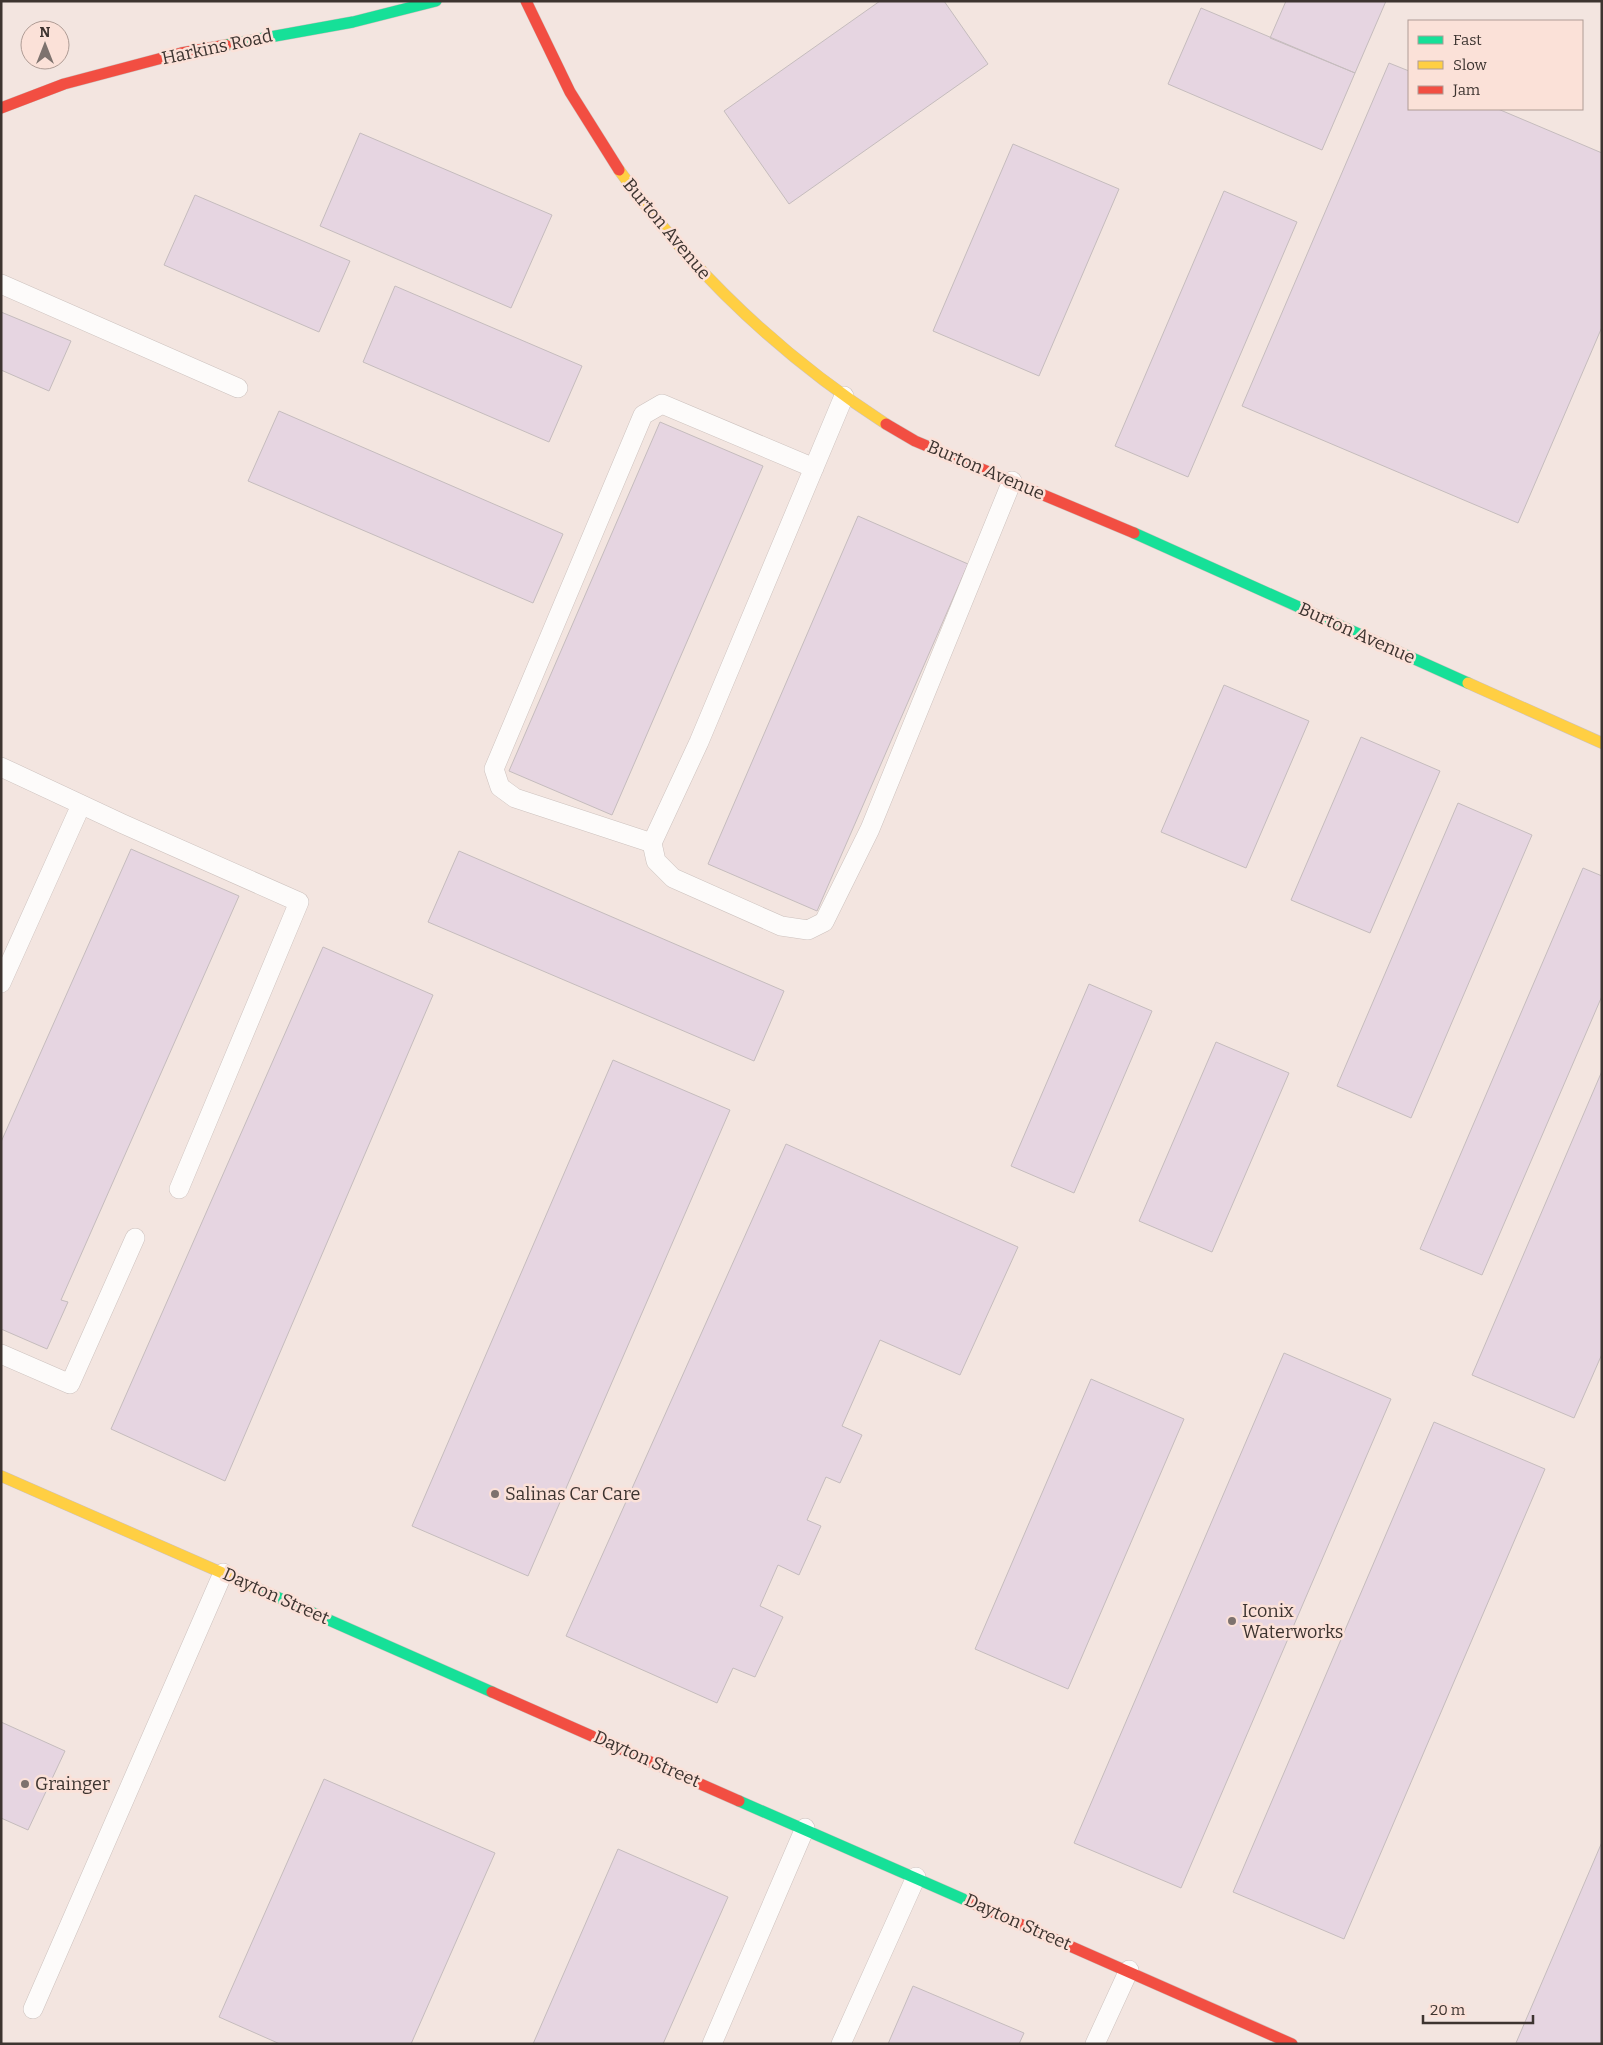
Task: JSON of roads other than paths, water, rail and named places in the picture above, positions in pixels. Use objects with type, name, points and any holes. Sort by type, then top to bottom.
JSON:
[{"type":"street","name":"Harkins Road","points":[[1,108],[64,84],[180,53],[353,22],[436,1]]},
{"type":"street","name":"Burton Avenue","points":[[526,1],[576,103],[614,163],[653,216],[695,266],[742,313],[791,356],[844,396],[898,432],[1147,539],[1602,743]]},
{"type":"street","name":"Dayton Street","points":[[1,1476],[1129,1970],[1292,2044]]},
{"type":"lane","points":[[1,284],[238,388]]},
{"type":"lane","points":[[844,396],[699,742],[652,843],[656,862],[673,878],[781,926],[808,930],[824,922],[870,829],[1012,481]]},
{"type":"lane","points":[[652,843],[515,798],[500,787],[494,769],[643,414],[662,404],[814,468]]},
{"type":"lane","points":[[1,767],[81,805],[299,902],[179,1189]]},
{"type":"lane","points":[[1,983],[81,805]]},
{"type":"lane","points":[[1,1354],[70,1384],[135,1238]]},
{"type":"lane","points":[[33,2009],[223,1573]]},
{"type":"lane","points":[[712,2044],[805,1828]]},
{"type":"lane","points":[[841,2044],[916,1877]]},
{"type":"lane","points":[[1095,2044],[1129,1970]]},
{"type":"place","name":"Salinas Car Care","points":[[495,1494]]},
{"type":"place","name":"Iconix Waterworks","points":[[1232,1621]]},
{"type":"place","name":"Grainger","points":[[25,1784]]}]
